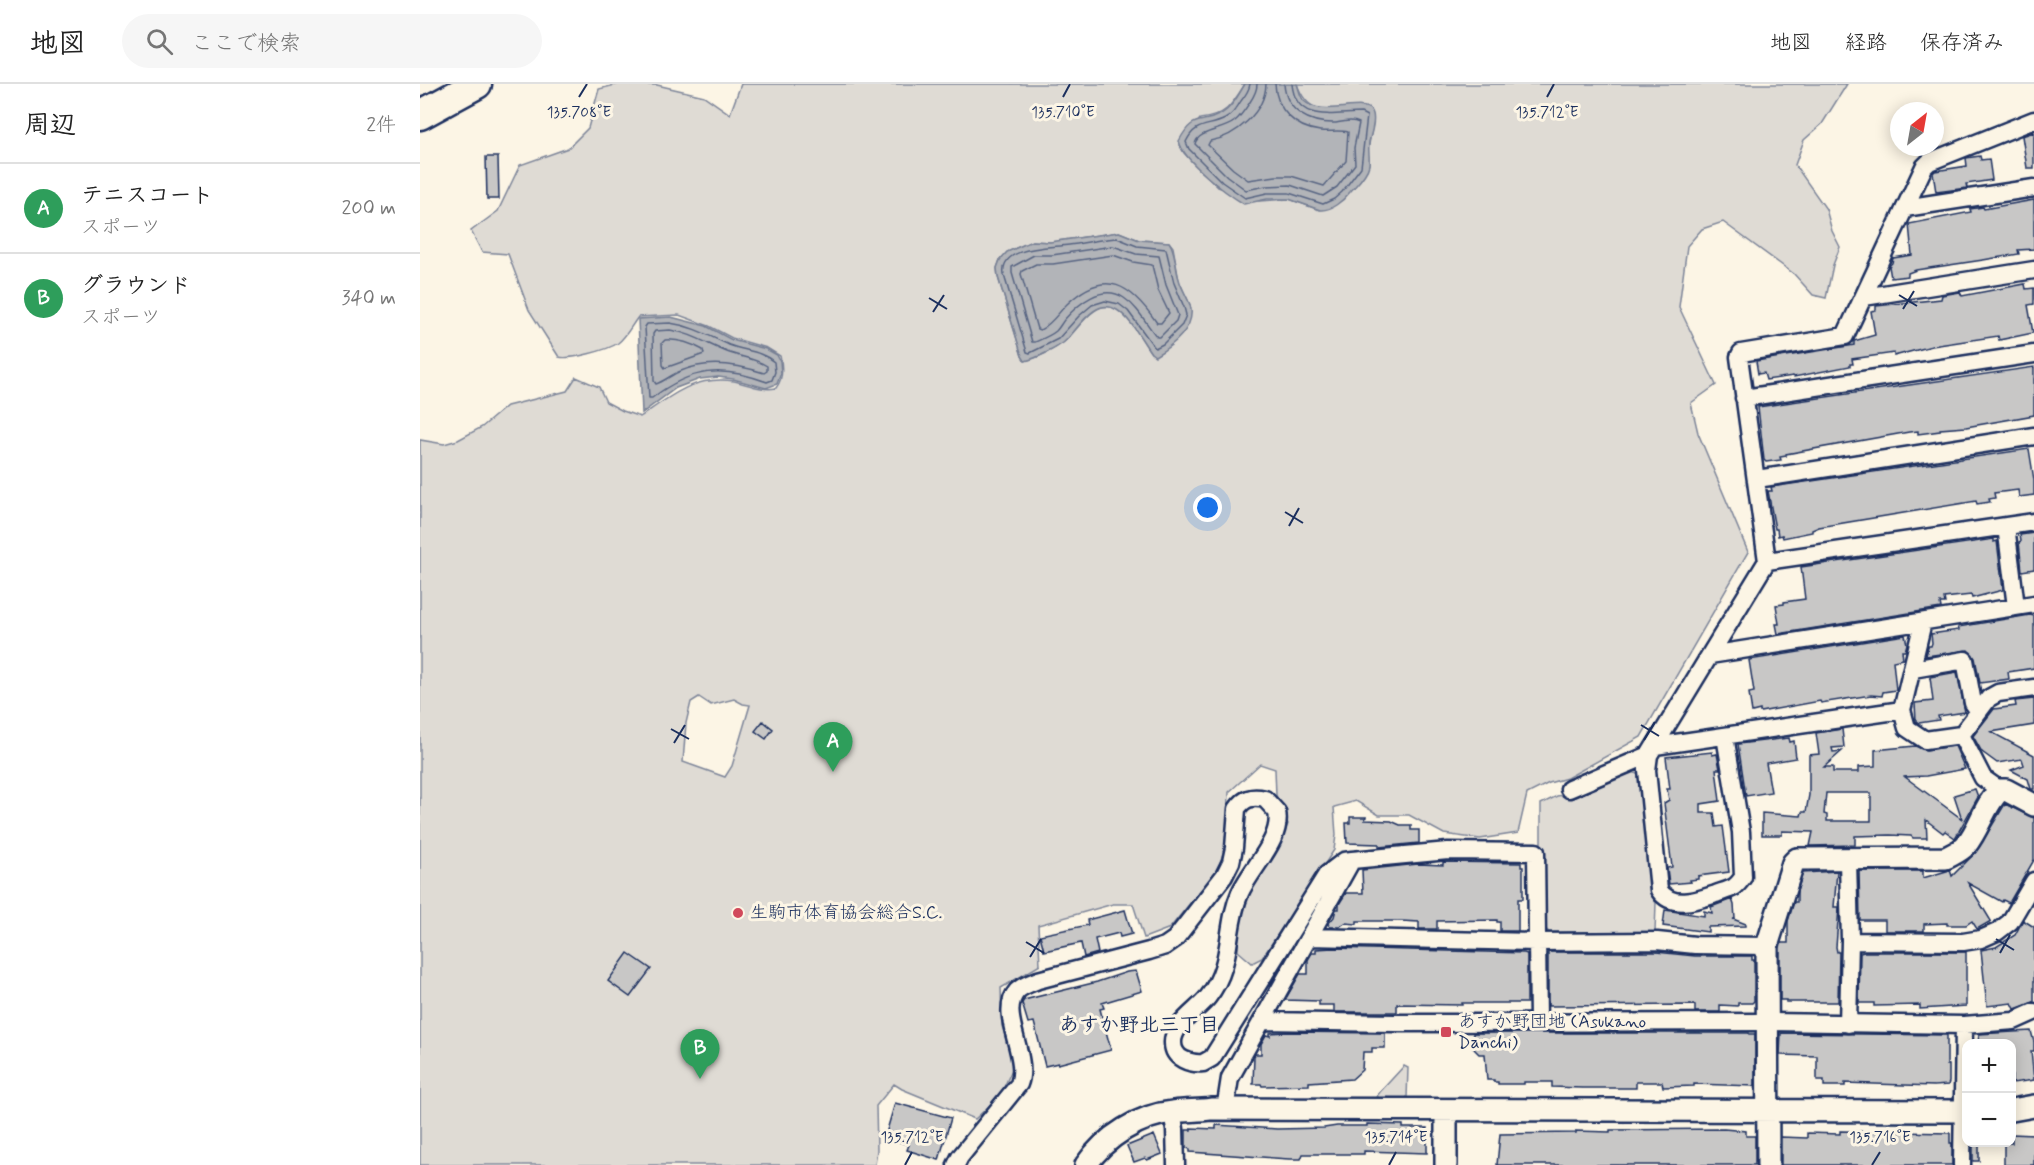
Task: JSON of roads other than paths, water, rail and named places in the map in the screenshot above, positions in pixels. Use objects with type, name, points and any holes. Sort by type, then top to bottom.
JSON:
[{"type":"highway","points":[[420,115],[477,84]]},
{"type":"street","points":[[1725,736],[1741,832],[1743,877],[1735,887],[1697,900],[1680,902],[1671,900],[1663,896],[1659,890],[1647,770],[1652,751],[1767,561],[1739,357],[1741,353],[1845,336],[1924,167],[1929,162],[2034,120]]},
{"type":"street","points":[[1905,208],[2034,188]]},
{"type":"street","points":[[1864,297],[2034,270]]},
{"type":"street","points":[[1744,398],[2034,354]]},
{"type":"street","points":[[1757,479],[2034,436]]},
{"type":"street","points":[[1767,561],[2034,522]]},
{"type":"street","points":[[2006,526],[2016,607]]},
{"type":"street","points":[[1710,655],[2034,604]]},
{"type":"street","points":[[1923,621],[1902,710],[1907,728],[1925,740],[1961,735],[1989,698],[1998,693],[2034,688]]},
{"type":"street","points":[[1913,669],[1965,660],[1973,703],[1978,710]]},
{"type":"street","points":[[1569,789],[1652,751],[1725,736],[1902,710]]},
{"type":"street","points":[[1961,735],[1983,778],[2000,790],[2006,790],[2034,805]]},
{"type":"street","points":[[1768,1165],[1767,946],[1793,863],[1797,859],[1946,858],[1966,845],[1992,797],[2000,790]]},
{"type":"street","points":[[956,1165],[1019,1084],[1023,1073],[1010,1015],[1016,993],[1023,986],[1038,980],[1149,951],[1165,946],[1174,939],[1208,899],[1228,869],[1234,848],[1237,809],[1248,798],[1265,799],[1277,812],[1278,830],[1240,893],[1235,907],[1227,960],[1220,977],[1212,992],[1174,1035],[1173,1044],[1177,1054],[1184,1061],[1203,1063],[1212,1058],[1327,874],[1344,861],[1352,860],[1448,851],[1536,852],[1535,942],[1538,1022]]},
{"type":"street","points":[[1225,1110],[1230,1078],[1352,860]]},
{"type":"street","points":[[1848,860],[1850,941],[1848,1023]]},
{"type":"street","points":[[1850,941],[1963,942],[1981,939],[1997,932],[2010,922],[2034,881]]},
{"type":"street","points":[[1309,937],[1535,942],[1658,941],[1695,945],[1767,946]]},
{"type":"street","points":[[1263,1021],[1964,1024],[2014,1021],[2034,1012]]},
{"type":"street","points":[[1964,1024],[1964,1093]]},
{"type":"street","points":[[2016,1109],[2034,1106]]},
{"type":"street","points":[[1086,1165],[1107,1143],[1138,1121],[1172,1112],[1225,1110],[1962,1111]]},
{"type":"street","points":[[1446,1110],[1446,1165]]},
{"type":"street","points":[[1172,1112],[1176,1165]]},
{"type":"street","points":[[1962,1165],[1963,1147]]},
{"type":"water","points":[[1245,84],[1297,84],[1304,101],[1312,106],[1330,108],[1359,106],[1371,110],[1374,121],[1369,142],[1368,169],[1340,202],[1328,209],[1320,210],[1289,199],[1267,199],[1244,204],[1217,185],[1188,158],[1179,141],[1184,132],[1193,123],[1221,114],[1229,108]]},
{"type":"water","points":[[1119,232],[1139,240],[1169,242],[1180,282],[1190,305],[1190,321],[1182,335],[1155,356],[1122,314],[1109,307],[1101,307],[1086,317],[1063,343],[1045,354],[1025,361],[998,277],[997,268],[1000,260],[1007,252],[1032,241],[1050,242]]},
{"type":"water","points":[[671,317],[706,326],[732,340],[766,349],[777,355],[781,373],[777,384],[766,388],[733,379],[718,377],[700,379],[676,388],[642,413],[638,319]]},
{"type":"place","name":"テニスコート","points":[[833,772]]},
{"type":"place","name":"生駒市体育協会総合S.C.","points":[[738,913]]},
{"type":"place","name":"あすか野団地 (Asukano Danchi)","points":[[1446,1032]]},
{"type":"place","name":"グラウンド","points":[[700,1079]]},
{"type":"district","name":"あすか野北三丁目","points":[[1139,1025]]}]
